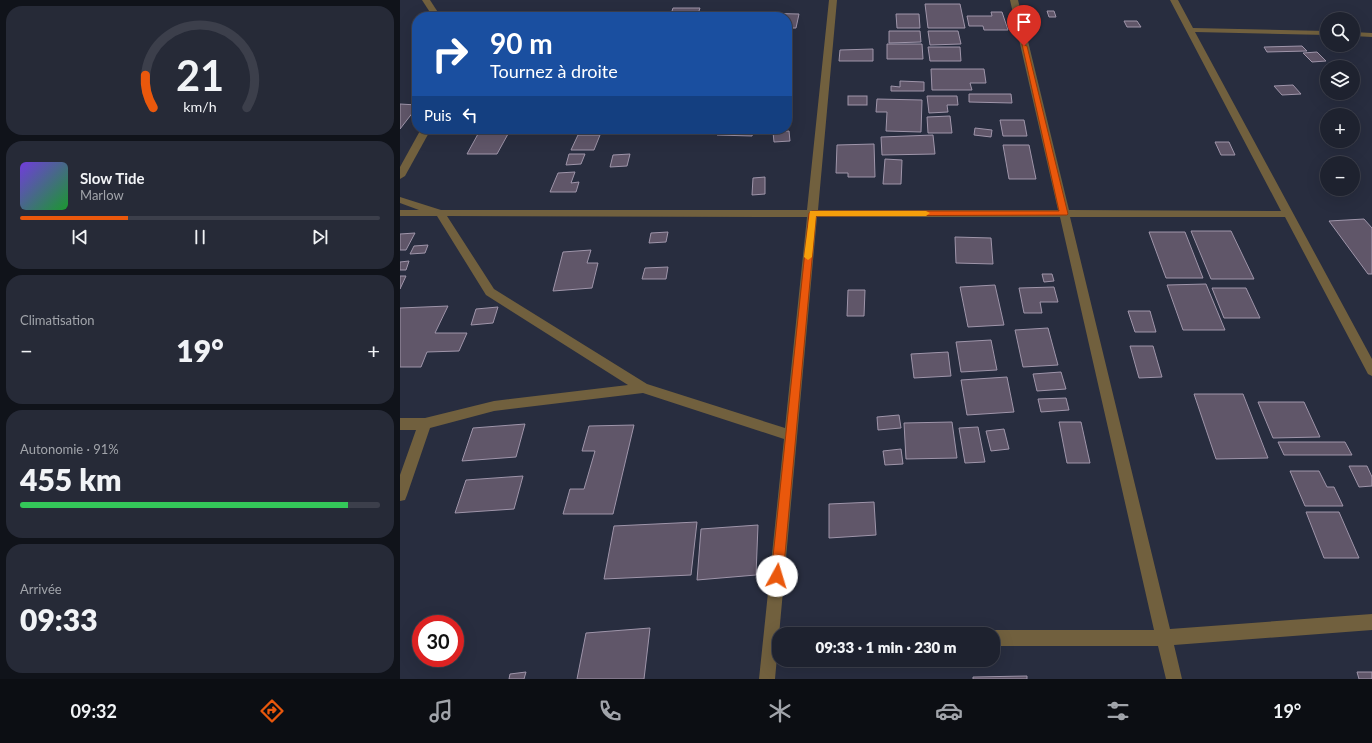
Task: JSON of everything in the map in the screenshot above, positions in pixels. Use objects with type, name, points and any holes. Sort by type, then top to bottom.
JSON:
[{"type":"street","points":[[426,0],[434,12]]},
{"type":"street","points":[[776,627],[791,436],[834,0]]},
{"type":"street","points":[[1014,0],[1174,679]]},
{"type":"street","points":[[1174,0],[1372,371]]},
{"type":"street","points":[[1190,30],[1320,34]]},
{"type":"street","points":[[1360,34],[1372,34]]},
{"type":"street","points":[[400,176],[423,134]]},
{"type":"street","points":[[400,200],[440,213],[490,292],[643,388],[791,436]]},
{"type":"street","points":[[400,213],[1288,214]]},
{"type":"street","points":[[400,424],[425,424],[494,406],[643,388]]},
{"type":"street","points":[[400,495],[425,424]]},
{"type":"street","points":[[1000,638],[1164,638],[1372,622]]},
{"type":"street","points":[[767,679],[772,653]]},
{"type":"building","points":[[925,4],[960,4],[965,28],[928,28]]},
{"type":"building","points":[[673,8],[700,8],[699,12],[672,12]]},
{"type":"building","points":[[1047,11],[1054,11],[1056,17],[1049,17]]},
{"type":"building","points":[[991,12],[1002,12],[1008,30],[984,30],[983,26],[969,26],[967,16],[992,16]]},
{"type":"building","points":[[792,14],[799,14],[796,28],[792,28]]},
{"type":"building","points":[[896,14],[919,14],[920,28],[897,28]]},
{"type":"building","points":[[1124,21],[1137,21],[1141,27],[1127,27]]},
{"type":"building","points":[[889,31],[920,31],[921,42],[889,43]]},
{"type":"building","points":[[928,31],[958,31],[961,44],[930,45]]},
{"type":"building","points":[[887,44],[922,44],[923,59],[887,59]]},
{"type":"building","points":[[1302,46],[1307,51],[1267,52],[1264,47]]},
{"type":"building","points":[[928,47],[960,47],[961,61],[930,61]]},
{"type":"building","points":[[873,49],[873,61],[839,61],[840,50]]},
{"type":"building","points":[[1317,52],[1325,60],[1312,62],[1303,53]]},
{"type":"building","points":[[931,69],[984,69],[986,83],[970,83],[972,90],[932,90]]},
{"type":"building","points":[[900,81],[924,82],[924,91],[891,91],[891,86],[900,87]]},
{"type":"building","points":[[1293,85],[1301,94],[1282,95],[1274,86]]},
{"type":"building","points":[[969,94],[1011,94],[1012,103],[969,102]]},
{"type":"building","points":[[848,96],[867,96],[867,105],[848,105]]},
{"type":"building","points":[[927,96],[957,96],[958,105],[947,105],[948,112],[929,113]]},
{"type":"building","points":[[877,99],[922,100],[921,132],[886,131],[887,112],[876,112]]},
{"type":"building","points":[[400,104],[412,105],[412,113],[400,129]]},
{"type":"building","points":[[950,116],[952,133],[928,133],[927,117]]},
{"type":"building","points":[[1000,120],[1024,120],[1027,136],[1003,136]]},
{"type":"building","points":[[975,128],[992,130],[991,137],[974,135]]},
{"type":"building","points":[[478,134],[508,134],[497,154],[467,154]]},
{"type":"building","points":[[717,134],[753,134],[752,136]]},
{"type":"building","points":[[773,134],[789,134],[790,141],[774,142]]},
{"type":"building","points":[[578,135],[600,135],[594,150],[571,150]]},
{"type":"building","points":[[933,135],[935,154],[882,155],[881,137]]},
{"type":"building","points":[[1215,142],[1229,142],[1235,155],[1221,155]]},
{"type":"building","points":[[874,144],[875,177],[848,177],[848,173],[836,173],[837,145]]},
{"type":"building","points":[[1003,145],[1029,145],[1036,179],[1009,179]]},
{"type":"building","points":[[569,154],[585,154],[581,164],[566,165]]},
{"type":"building","points":[[630,154],[627,166],[610,167],[613,155]]},
{"type":"building","points":[[885,159],[902,160],[901,184],[883,184]]},
{"type":"building","points":[[575,172],[571,183],[579,182],[576,192],[550,192],[558,173]]},
{"type":"building","points":[[765,177],[765,194],[752,195],[753,178]]},
{"type":"building","points":[[1364,219],[1372,228],[1372,274],[1368,274],[1329,221]]},
{"type":"building","points":[[1191,231],[1231,231],[1254,279],[1211,279]]},
{"type":"building","points":[[668,232],[666,242],[649,243],[651,233]]},
{"type":"building","points":[[1149,232],[1185,232],[1203,278],[1166,278]]},
{"type":"building","points":[[415,233],[406,250],[400,250],[400,234]]},
{"type":"building","points":[[955,237],[991,238],[993,264],[956,263]]},
{"type":"building","points":[[428,245],[425,253],[410,254],[414,246]]},
{"type":"building","points":[[591,250],[587,263],[598,263],[592,288],[553,291],[563,252]]},
{"type":"building","points":[[409,261],[406,270],[400,270],[400,262]]},
{"type":"building","points":[[668,267],[666,279],[642,279],[645,268]]},
{"type":"building","points":[[1042,274],[1052,274],[1054,281],[1044,282]]},
{"type":"building","points":[[400,276],[406,276],[400,289]]},
{"type":"building","points":[[1206,284],[1225,330],[1183,330],[1167,285]]},
{"type":"building","points":[[995,285],[1004,325],[968,327],[960,287]]},
{"type":"building","points":[[1054,287],[1058,302],[1040,302],[1042,313],[1024,313],[1019,288]]},
{"type":"building","points":[[1212,288],[1246,288],[1260,318],[1224,318]]},
{"type":"building","points":[[848,290],[865,290],[864,316],[847,316]]},
{"type":"building","points":[[448,306],[435,333],[467,333],[459,351],[427,352],[421,367],[400,367],[400,308]]},
{"type":"building","points":[[498,307],[493,323],[471,325],[476,309]]},
{"type":"building","points":[[1128,311],[1150,311],[1156,332],[1135,332]]},
{"type":"building","points":[[1048,328],[1058,365],[1023,367],[1015,330]]},
{"type":"building","points":[[991,340],[997,370],[961,372],[956,342]]},
{"type":"building","points":[[1130,346],[1153,346],[1162,377],[1139,378]]},
{"type":"building","points":[[948,352],[951,376],[914,378],[911,354]]},
{"type":"building","points":[[1061,372],[1066,389],[1037,391],[1033,374]]},
{"type":"building","points":[[1007,377],[1014,412],[967,415],[961,380]]},
{"type":"building","points":[[1194,394],[1243,394],[1268,458],[1216,459]]},
{"type":"building","points":[[1066,398],[1069,410],[1041,412],[1038,399]]},
{"type":"building","points":[[1258,402],[1304,402],[1320,437],[1273,438]]},
{"type":"building","points":[[899,415],[901,428],[878,430],[877,417]]},
{"type":"building","points":[[952,422],[957,458],[906,459],[904,423]]},
{"type":"building","points":[[1059,422],[1081,422],[1090,463],[1067,463]]},
{"type":"building","points":[[525,424],[516,457],[462,461],[473,428]]},
{"type":"building","points":[[634,425],[613,514],[563,514],[570,489],[584,489],[595,451],[582,451],[589,426]]},
{"type":"building","points":[[978,427],[985,462],[965,463],[959,428]]},
{"type":"building","points":[[1004,429],[1009,449],[991,451],[986,431]]},
{"type":"building","points":[[1278,442],[1345,442],[1352,455],[1284,455]]},
{"type":"building","points":[[901,449],[903,464],[885,465],[883,451]]},
{"type":"building","points":[[1349,466],[1367,466],[1372,477],[1372,486],[1359,487]]},
{"type":"building","points":[[1290,471],[1319,471],[1327,487],[1334,487],[1343,506],[1305,506]]},
{"type":"building","points":[[523,476],[514,509],[455,513],[466,480]]},
{"type":"building","points":[[874,502],[876,535],[829,538],[829,504]]},
{"type":"building","points":[[1306,512],[1339,512],[1359,558],[1324,558]]},
{"type":"building","points":[[697,522],[691,575],[604,579],[614,526]]},
{"type":"building","points":[[758,525],[756,575],[697,580],[701,529]]},
{"type":"building","points":[[650,628],[644,679],[577,679],[586,633]]},
{"type":"building","points":[[526,672],[524,679],[509,679],[510,674]]},
{"type":"building","points":[[1357,672],[1372,672],[1372,679],[1359,679]]},
{"type":"building","points":[[1027,676],[1027,679],[973,679],[973,677]]},
{"type":"slow traffic","points":[[808,257],[812,213],[926,213]]},
{"type":"route","points":[[777,576],[812,213],[1064,214],[1024,46]]}]
